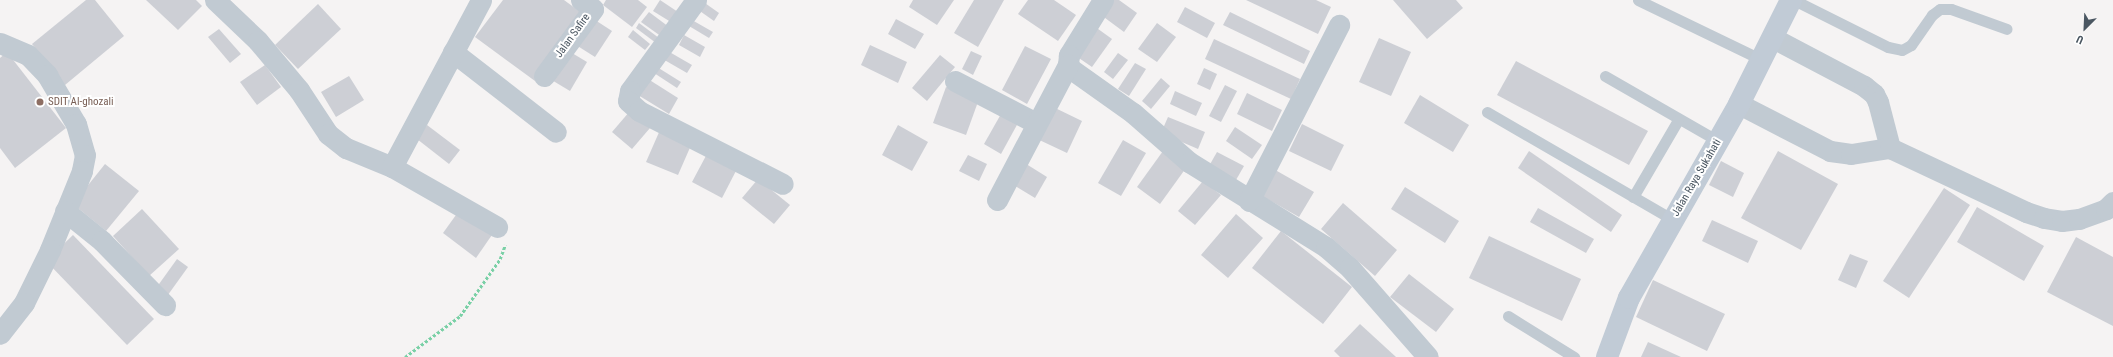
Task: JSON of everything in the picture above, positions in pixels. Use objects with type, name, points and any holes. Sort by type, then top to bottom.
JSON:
[{"type":"main road","name":"Jalan Raya Sukahati","points":[[1607,357],[1629,298],[1739,104],[1793,0]]},
{"type":"street","points":[[215,0],[258,41],[299,90],[328,134],[346,148],[392,167],[497,226]]},
{"type":"street","points":[[392,167],[481,0]]},
{"type":"street","name":"Jalan Safire","points":[[544,76],[593,9],[581,0]]},
{"type":"street","points":[[696,0],[630,91],[628,101],[639,111],[783,184]]},
{"type":"street","points":[[997,200],[1036,123],[1068,65],[1069,55],[1103,0]]},
{"type":"street","points":[[1250,200],[1339,24]]},
{"type":"street","points":[[1773,38],[1864,86],[1874,94],[1878,102],[1890,148]]},
{"type":"street","points":[[0,43],[28,55],[47,75],[76,124],[85,155],[82,171],[50,250],[24,303],[0,334]]},
{"type":"street","points":[[453,52],[556,132]]},
{"type":"street","points":[[1068,65],[1133,113],[1189,162],[1326,247],[1350,268],[1428,357]]},
{"type":"street","points":[[955,81],[1036,123]]},
{"type":"street","points":[[1739,104],[1830,151],[1850,154],[1890,148],[2026,212],[2044,218],[2062,221],[2079,219],[2106,209],[2113,202]]},
{"type":"street","points":[[65,212],[102,241],[165,305]]},
{"type":"lane","points":[[1638,0],[1762,60]]},
{"type":"lane","points":[[1793,0],[1888,47],[1902,50],[1911,45],[1932,15],[1940,10],[1951,9],[2007,29]]},
{"type":"lane","points":[[1605,76],[1678,120],[1718,141]]},
{"type":"lane","points":[[1487,112],[1673,220]]},
{"type":"lane","points":[[1634,197],[1678,120]]},
{"type":"lane","points":[[1508,316],[1574,357]]},
{"type":"path","points":[[406,357],[427,339],[439,334],[448,327],[478,292],[504,248],[506,239],[497,226]]},
{"type":"building","points":[[86,0],[95,0],[124,36],[65,85],[32,44]]},
{"type":"building","points":[[146,0],[196,0],[202,6],[178,30]]},
{"type":"building","points":[[503,0],[564,0],[583,14],[535,81],[475,37]]},
{"type":"building","points":[[606,0],[638,0],[647,7],[632,27],[603,5]]},
{"type":"building","points":[[660,0],[681,14],[674,24],[653,11]]},
{"type":"building","points":[[913,0],[954,0],[937,25],[909,7]]},
{"type":"building","points":[[974,0],[1004,0],[978,47],[954,33]]},
{"type":"building","points":[[1028,0],[1054,0],[1076,15],[1058,41],[1018,14]]},
{"type":"building","points":[[1106,0],[1119,0],[1137,13],[1124,32],[1097,12]]},
{"type":"building","points":[[1246,0],[1316,0],[1331,7],[1318,34]]},
{"type":"building","points":[[1393,0],[1456,0],[1463,8],[1427,39]]},
{"type":"building","points":[[702,1],[719,13],[714,21],[697,9]]},
{"type":"building","points":[[318,4],[341,29],[298,69],[275,45]]},
{"type":"building","points":[[1185,7],[1215,23],[1207,38],[1177,22]]},
{"type":"building","points":[[649,12],[669,27],[662,37],[641,22]]},
{"type":"building","points":[[1230,12],[1310,51],[1304,64],[1223,25]]},
{"type":"building","points":[[592,18],[612,31],[595,57],[576,45]]},
{"type":"building","points":[[896,19],[924,34],[915,49],[888,34]]},
{"type":"building","points":[[692,20],[713,32],[709,38],[689,26]]},
{"type":"building","points":[[639,23],[659,38],[656,43],[636,28]]},
{"type":"building","points":[[1157,23],[1176,37],[1157,62],[1138,49]]},
{"type":"building","points":[[1094,26],[1112,39],[1092,67],[1073,54]]},
{"type":"building","points":[[219,29],[241,54],[230,63],[208,37]]},
{"type":"building","points":[[633,30],[650,44],[645,50],[628,37]]},
{"type":"building","points":[[684,35],[705,47],[700,57],[679,45]]},
{"type":"building","points":[[1379,38],[1411,52],[1391,96],[1359,82]]},
{"type":"building","points":[[1214,39],[1300,79],[1291,99],[1205,59]]},
{"type":"building","points":[[870,45],[907,62],[898,83],[861,65]]},
{"type":"building","points":[[1025,46],[1051,59],[1027,104],[1002,90]]},
{"type":"building","points":[[567,50],[587,62],[570,91],[550,79]]},
{"type":"building","points":[[666,50],[692,65],[687,73],[661,58]]},
{"type":"building","points":[[971,51],[982,56],[973,75],[962,69]]},
{"type":"building","points":[[7,52],[66,128],[15,168],[0,148],[0,58]]},
{"type":"building","points":[[1118,53],[1128,60],[1113,79],[1104,72]]},
{"type":"building","points":[[940,55],[955,67],[927,101],[912,88]]},
{"type":"building","points":[[1516,61],[1648,131],[1629,165],[1497,95]]},
{"type":"building","points":[[1135,63],[1146,69],[1129,96],[1118,89]]},
{"type":"building","points":[[265,65],[281,87],[257,105],[240,82]]},
{"type":"building","points":[[657,67],[681,82],[677,88],[654,73]]},
{"type":"building","points":[[1204,68],[1217,74],[1210,90],[1197,84]]},
{"type":"building","points":[[349,76],[364,100],[336,117],[321,92]]},
{"type":"building","points":[[1161,78],[1170,86],[1151,109],[1142,101]]},
{"type":"building","points":[[648,79],[678,98],[669,114],[638,95]]},
{"type":"building","points":[[1225,85],[1237,91],[1221,122],[1209,116]]},
{"type":"building","points":[[946,87],[979,99],[966,135],[933,123]]},
{"type":"building","points":[[1175,91],[1202,103],[1196,116],[1170,104]]},
{"type":"building","points":[[1247,93],[1282,110],[1272,131],[1237,114]]},
{"type":"building","points":[[1420,95],[1469,125],[1453,152],[1404,123]]},
{"type":"building","points":[[1049,105],[1082,121],[1067,153],[1033,137]]},
{"type":"building","points":[[630,111],[650,128],[632,149],[612,132]]},
{"type":"building","points":[[1001,114],[1018,123],[1001,154],[984,144]]},
{"type":"building","points":[[1168,117],[1205,132],[1198,149],[1161,133]]},
{"type":"building","points":[[1302,124],[1344,145],[1331,171],[1289,151]]},
{"type":"building","points":[[427,125],[460,150],[449,164],[417,139]]},
{"type":"building","points":[[898,125],[928,142],[912,171],[882,155]]},
{"type":"building","points":[[1235,127],[1262,145],[1252,159],[1226,141]]},
{"type":"building","points":[[660,130],[692,143],[678,175],[646,162]]},
{"type":"building","points":[[1123,140],[1146,153],[1121,196],[1098,183]]},
{"type":"building","points":[[1163,151],[1186,168],[1160,204],[1137,187]]},
{"type":"building","points":[[1529,151],[1622,215],[1611,232],[1518,168]]},
{"type":"building","points":[[1778,151],[1838,184],[1801,250],[1741,218]]},
{"type":"building","points":[[708,152],[738,167],[722,198],[692,182]]},
{"type":"building","points":[[1217,152],[1244,166],[1236,180],[1209,166]]},
{"type":"building","points":[[968,155],[987,164],[979,181],[959,171]]},
{"type":"building","points":[[1721,161],[1744,173],[1733,197],[1709,185]]},
{"type":"building","points":[[1023,162],[1047,177],[1035,198],[1010,183]]},
{"type":"building","points":[[105,164],[139,191],[106,231],[73,204]]},
{"type":"building","points":[[1270,167],[1314,192],[1299,217],[1255,192]]},
{"type":"building","points":[[758,179],[790,205],[774,224],[742,198]]},
{"type":"building","points":[[1203,181],[1221,195],[1195,225],[1178,211]]},
{"type":"building","points":[[1405,187],[1459,221],[1445,243],[1391,209]]},
{"type":"building","points":[[1944,188],[1970,205],[1909,298],[1883,281]]},
{"type":"building","points":[[1343,203],[1397,250],[1375,276],[1321,229]]},
{"type":"building","points":[[1977,207],[2044,246],[2024,281],[1957,242]]},
{"type":"building","points":[[461,208],[494,232],[476,258],[443,233]]},
{"type":"building","points":[[1538,208],[1594,239],[1586,253],[1530,222]]},
{"type":"building","points":[[142,209],[179,249],[149,276],[113,236]]},
{"type":"building","points":[[1236,214],[1263,238],[1228,278],[1201,255]]},
{"type":"building","points":[[1712,220],[1758,241],[1748,263],[1702,241]]},
{"type":"building","points":[[1281,231],[1352,287],[1323,324],[1252,268]]},
{"type":"building","points":[[73,235],[154,319],[127,345],[46,261]]},
{"type":"building","points":[[1489,236],[1581,279],[1562,321],[1469,278]]},
{"type":"building","points":[[2076,237],[2113,257],[2113,326],[2047,292]]},
{"type":"building","points":[[1850,254],[1868,261],[1856,288],[1838,280]]},
{"type":"building","points":[[177,259],[188,267],[165,299],[154,291]]},
{"type":"building","points":[[1409,274],[1454,309],[1436,332],[1390,297]]},
{"type":"building","points":[[1653,280],[1725,314],[1707,351],[1636,317]]},
{"type":"building","points":[[1360,324],[1396,357],[1340,357],[1334,351]]},
{"type":"building","points":[[1648,342],[1681,357],[1641,357]]},
{"type":"place","name":"SDIT Al-ghozali","points":[[40,102]]}]
